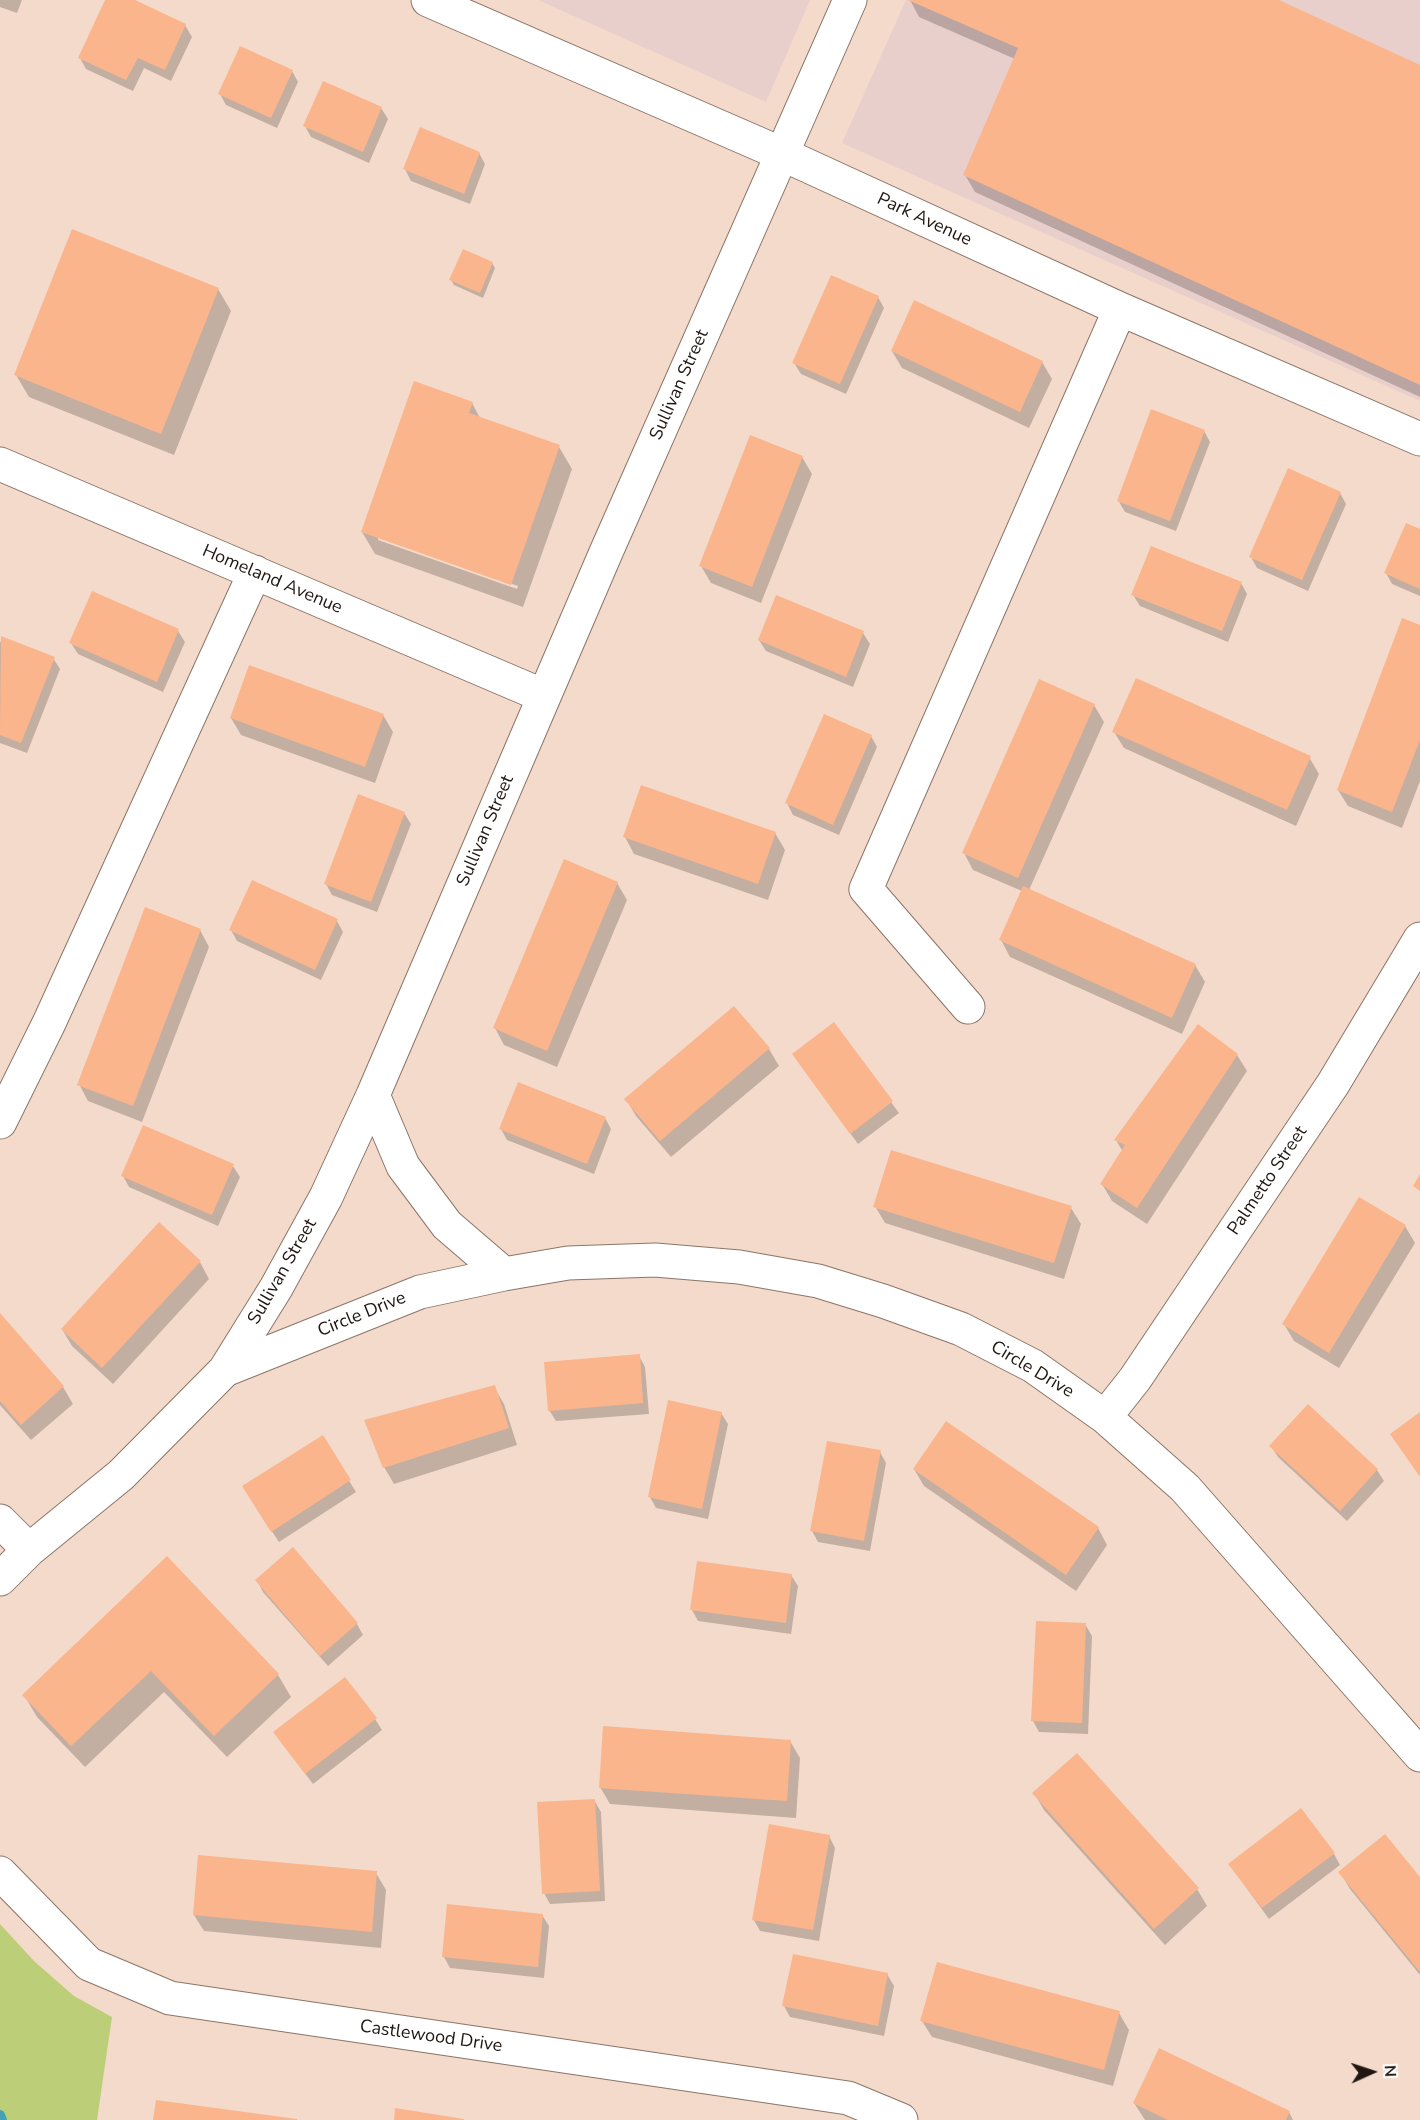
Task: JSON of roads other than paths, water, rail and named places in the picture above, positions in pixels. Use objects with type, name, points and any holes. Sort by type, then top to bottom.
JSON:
[{"type":"street","name":"Park Avenue","points":[[428,0],[782,154],[1120,309],[1420,439]]},
{"type":"street","name":"Sullivan Street","points":[[0,1579],[28,1550],[121,1475],[225,1371],[276,1288],[326,1197],[373,1095],[544,696],[850,0]]},
{"type":"street","points":[[968,1007],[866,889],[1120,309]]},
{"type":"street","name":"Homeland Avenue","points":[[0,464],[544,696]]},
{"type":"street","points":[[0,1122],[49,1023],[255,572]]},
{"type":"street","name":"Palmetto Street","points":[[1106,1417],[1135,1379],[1333,1084],[1420,939]]},
{"type":"street","points":[[373,1095],[403,1166],[447,1225],[504,1274]]},
{"type":"street","name":"Circle Drive","points":[[225,1371],[420,1292],[568,1263],[655,1260],[739,1267],[818,1281],[883,1301],[961,1329],[1033,1366],[1106,1417],[1185,1488],[1420,1755]]},
{"type":"street","points":[[0,1521],[28,1550]]},
{"type":"street","name":"Castlewood Drive","points":[[0,1873],[89,1964],[170,1998],[848,2098],[901,2120]]},
{"type":"waterway","points":[[0,2115],[2,2120]]}]
